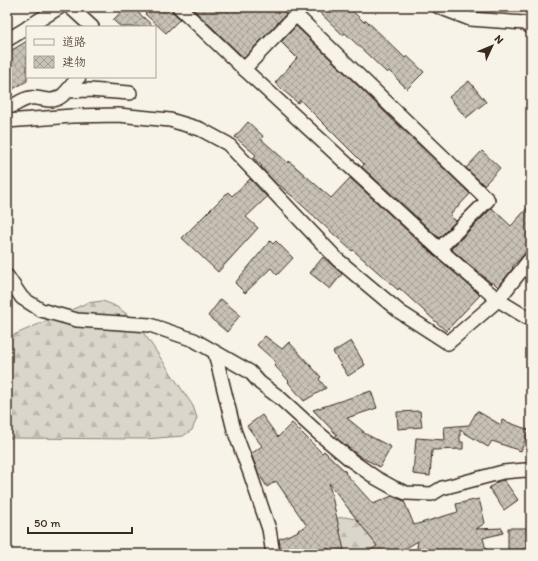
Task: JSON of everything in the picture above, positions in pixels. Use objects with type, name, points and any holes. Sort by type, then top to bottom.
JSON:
[{"type":"street","points":[[30,26],[60,7]]},
{"type":"street","points":[[70,7],[91,26]]},
{"type":"street","points":[[179,7],[439,249],[498,300],[531,320]]},
{"type":"street","points":[[439,7],[470,19],[525,23],[531,27]]},
{"type":"street","points":[[244,69],[298,11],[488,200],[439,249]]},
{"type":"street","points":[[7,40],[26,28]]},
{"type":"street","points":[[7,108],[13,107],[29,98],[53,100],[68,91],[78,78]]},
{"type":"street","points":[[68,91],[89,90],[130,93]]},
{"type":"street","points":[[7,121],[72,116],[118,115],[170,120],[200,129],[228,144],[338,260],[400,312],[448,343],[498,300],[531,258]]},
{"type":"street","points":[[7,276],[22,298],[41,310],[77,320],[150,325],[194,340],[250,372],[260,383],[280,398],[352,461],[376,478],[406,493],[432,494],[442,488],[503,472],[525,470],[531,471]]},
{"type":"street","points":[[215,353],[234,430],[269,530],[273,554]]},
{"type":"green space","points":[[102,301],[121,310],[130,317],[150,342],[193,406],[197,418],[192,430],[183,436],[145,439],[7,438],[7,338],[87,303]]},
{"type":"green space","points":[[345,517],[371,522],[390,534],[406,554],[296,554],[322,520]]},
{"type":"building","points":[[126,7],[132,7],[153,26],[120,26],[113,20]]},
{"type":"building","points":[[152,7],[171,7],[173,12],[180,19],[166,33],[145,14]]},
{"type":"building","points":[[191,7],[279,7],[286,14],[244,58]]},
{"type":"building","points":[[314,7],[348,7],[364,22],[366,20],[405,58],[407,56],[424,72],[407,89],[389,71],[387,73],[345,33],[343,35]]},
{"type":"building","points":[[296,26],[470,194],[450,215],[456,221],[439,238],[362,167],[364,164],[300,100],[298,103],[275,83],[297,58],[281,42]]},
{"type":"building","points":[[26,42],[27,81],[13,89],[7,80],[7,53]]},
{"type":"building","points":[[469,81],[486,102],[466,118],[449,97]]},
{"type":"building","points":[[248,122],[263,136],[261,139],[288,163],[289,161],[331,198],[350,178],[480,295],[446,331],[399,288],[398,290],[353,250],[352,251],[292,196],[279,185],[278,186],[261,167],[262,166],[253,158],[256,155],[235,137]]},
{"type":"building","points":[[482,151],[500,168],[484,185],[466,168]]},
{"type":"building","points":[[250,179],[267,197],[246,217],[258,228],[218,272],[182,238],[228,192],[232,196]]},
{"type":"building","points":[[531,204],[531,247],[512,267],[513,268],[498,287],[493,282],[491,283],[451,249],[492,208],[511,226]]},
{"type":"building","points":[[270,241],[273,244],[276,241],[293,258],[277,275],[271,268],[245,293],[235,283]]},
{"type":"building","points":[[323,257],[342,274],[330,289],[310,273]]},
{"type":"building","points":[[221,299],[240,315],[227,332],[208,316]]},
{"type":"building","points":[[265,336],[282,349],[289,342],[321,377],[319,379],[326,388],[304,401],[288,382],[289,381],[274,365],[276,362],[257,345]]},
{"type":"building","points":[[351,341],[365,365],[348,376],[333,352]]},
{"type":"building","points":[[371,391],[377,408],[347,418],[364,432],[362,432],[391,447],[380,467],[359,456],[335,437],[337,435],[313,410]]},
{"type":"building","points":[[420,411],[422,427],[398,429],[397,412]]},
{"type":"building","points":[[477,411],[501,425],[502,420],[529,430],[521,451],[492,441],[488,447],[460,430],[460,442],[463,442],[463,449],[432,450],[430,476],[413,474],[416,438],[445,440],[444,427],[469,425]]},
{"type":"building","points":[[262,415],[278,437],[292,423],[322,453],[324,451],[346,472],[345,473],[373,504],[392,496],[404,501],[414,525],[458,512],[456,504],[479,499],[485,523],[476,529],[502,528],[503,533],[483,538],[487,554],[416,554],[418,541],[396,554],[365,554],[377,546],[329,483],[344,550],[330,554],[328,548],[312,554],[281,554],[279,539],[307,526],[276,481],[267,487],[259,474],[251,454],[262,446],[247,426]]},
{"type":"building","points":[[504,480],[518,500],[504,510],[489,488],[499,481]]},
{"type":"building","points":[[508,528],[531,528],[531,549],[508,550]]}]
